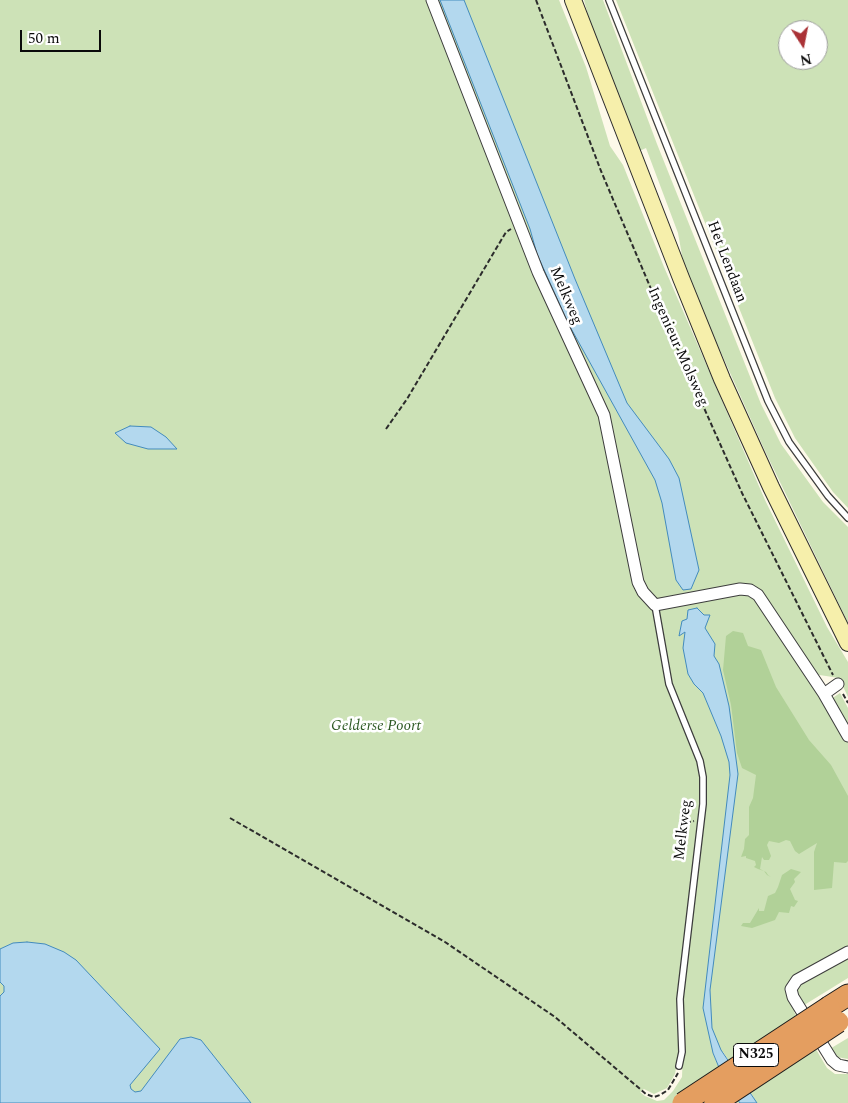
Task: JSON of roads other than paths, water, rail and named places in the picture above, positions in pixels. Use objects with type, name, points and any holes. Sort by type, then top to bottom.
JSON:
[{"type":"highway","name":"N325","points":[[714,1103],[838,1015],[848,995]]},
{"type":"highway","name":"N325","points":[[683,1103],[838,1015]]},
{"type":"main road","name":"Ingenieur Molsweg","points":[[573,0],[722,379],[775,495],[848,643]]},
{"type":"street","name":"Melkweg","points":[[432,0],[519,223],[567,338],[604,415],[638,582],[648,599],[655,605]]},
{"type":"street","points":[[655,605],[740,589],[750,590],[758,594],[824,694],[848,736]]},
{"type":"street","points":[[824,694],[838,684]]},
{"type":"street","points":[[848,952],[797,980],[791,989],[796,1003],[832,1060],[838,1065],[848,1067]]},
{"type":"lane","name":"Het Lendaan","points":[[610,0],[768,401],[789,442],[828,496],[848,518]]},
{"type":"lane","name":"Melkweg","points":[[655,605],[669,684],[700,761],[704,784],[680,999],[682,1052],[679,1066]]},
{"type":"water","points":[[440,0],[464,0],[575,279],[627,403],[669,459],[679,478],[699,570],[691,589],[683,590],[676,580],[662,503],[655,480],[568,323],[537,254],[530,229]]},
{"type":"water","points":[[130,426],[151,427],[166,437],[177,449],[148,449],[126,443],[115,433]]},
{"type":"water","points":[[697,608],[704,615],[710,615],[705,628],[715,644],[714,656],[719,664],[729,706],[738,774],[710,990],[712,1028],[721,1050],[757,1103],[740,1103],[725,1082],[713,1053],[703,1008],[730,775],[729,762],[721,736],[703,693],[688,674],[683,648],[685,632],[679,636],[682,621],[687,619],[688,610]]},
{"type":"water","points":[[13,943],[45,944],[64,952],[76,960],[160,1049],[130,1085],[131,1089],[135,1092],[141,1091],[180,1039],[191,1037],[201,1040],[251,1103],[0,1103],[0,996],[4,992],[4,986],[0,982],[0,949]]},
{"type":"park label","name":"Gelderse Poort","points":[[376,727]]}]
